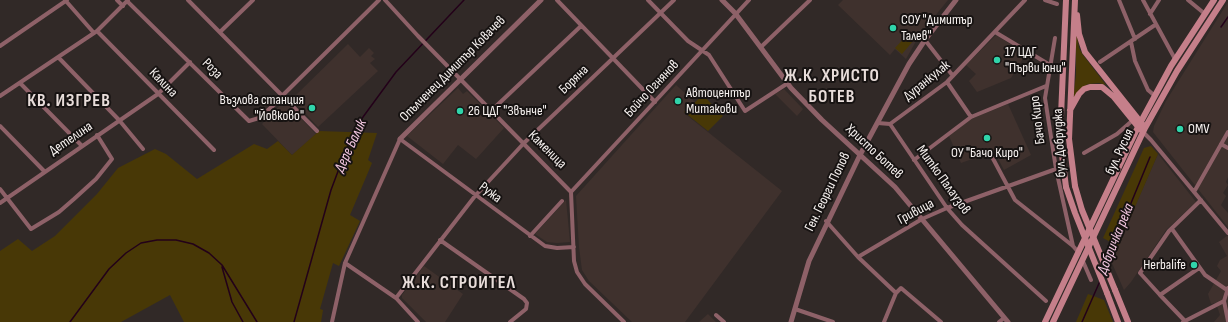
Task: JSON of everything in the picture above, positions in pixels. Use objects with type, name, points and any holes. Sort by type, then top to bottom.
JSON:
[{"type":"main road","name":"бул. Добруджа","points":[[1066,0],[1060,139],[1066,187],[1074,213],[1118,322]]},
{"type":"main road","name":"бул. Русия","points":[[1053,322],[1142,127],[1150,105],[1175,59],[1214,0]]},
{"type":"main road","name":"бул. Русия","points":[[1045,322],[1078,252],[1142,127],[1176,71],[1223,0]]},
{"type":"main road","name":"бул. Добруджа","points":[[1075,1],[1069,113],[1070,163],[1082,210],[1128,322]]},
{"type":"main road","points":[[1075,1],[1079,34],[1085,52],[1130,109],[1142,127]]},
{"type":"main road","points":[[1069,113],[1075,101],[1084,89],[1090,87],[1102,87],[1114,97],[1133,120],[1142,127]]},
{"type":"main road","points":[[1130,109],[1139,113],[1150,105]]},
{"type":"street","points":[[0,46],[66,0]]},
{"type":"street","name":"Калина","points":[[66,0],[214,150]]},
{"type":"street","points":[[117,0],[123,6]]},
{"type":"street","points":[[188,0],[317,131]]},
{"type":"street","points":[[220,32],[253,0]]},
{"type":"street","points":[[283,95],[379,0]]},
{"type":"street","name":"Каменица","points":[[385,0],[418,36],[571,192]]},
{"type":"street","name":"Опълченец Димитър Ковачев","points":[[400,139],[541,0]]},
{"type":"street","points":[[557,0],[656,102]]},
{"type":"street","points":[[648,0],[688,40],[709,55],[745,110],[788,83]]},
{"type":"street","name":"Боряна","points":[[396,298],[475,196],[524,143],[674,0]]},
{"type":"street","name":"Христо Ботев","points":[[722,0],[735,13],[788,83],[818,116],[895,187],[1006,320]]},
{"type":"street","name":"Бойчо Огнянов","points":[[571,192],[656,102],[735,13],[749,0]]},
{"type":"street","points":[[761,47],[810,0]]},
{"type":"street","name":"Ген. Георги Попов","points":[[791,322],[809,261],[826,221],[909,64],[925,40],[956,0]]},
{"type":"street","name":"Дуранкулак","points":[[890,124],[947,82],[1025,0]]},
{"type":"street","points":[[1045,0],[1058,4]]},
{"type":"street","points":[[1119,0],[1135,39]]},
{"type":"street","points":[[1143,0],[1155,25],[1175,59]]},
{"type":"street","points":[[1150,14],[1159,0]]},
{"type":"street","points":[[1188,0],[1205,14]]},
{"type":"street","points":[[0,96],[96,32],[128,1]]},
{"type":"street","name":"Роза","points":[[128,1],[249,121],[259,118],[283,95]]},
{"type":"street","points":[[1100,62],[1155,25]]},
{"type":"street","points":[[492,110],[581,26]]},
{"type":"street","points":[[995,32],[1050,65]]},
{"type":"street","name":"Бачо Киро","points":[[1055,38],[1046,86],[1045,104],[1056,169],[1073,246]]},
{"type":"street","points":[[925,40],[953,76]]},
{"type":"street","points":[[1130,42],[1135,61],[1148,90],[1155,96]]},
{"type":"street","points":[[58,57],[120,120],[143,150]]},
{"type":"street","name":"Детелина","points":[[0,203],[44,171],[158,94],[190,62]]},
{"type":"street","points":[[947,82],[971,117]]},
{"type":"street","points":[[20,83],[81,146]]},
{"type":"street","points":[[914,160],[971,117],[1046,86]]},
{"type":"street","points":[[1084,153],[1117,134],[1133,120]]},
{"type":"street","points":[[878,123],[890,124]]},
{"type":"street","name":"Митко Палаузов","points":[[890,124],[947,208],[977,239],[1046,301]]},
{"type":"street","points":[[0,126],[44,171]]},
{"type":"street","points":[[1142,127],[1151,140],[1228,233]]},
{"type":"street","points":[[1194,192],[1228,132]]},
{"type":"street","points":[[0,189],[8,197],[31,229],[58,212],[74,199],[96,179],[112,158],[97,135]]},
{"type":"street","points":[[332,322],[345,263],[400,139]]},
{"type":"street","name":"Ружа","points":[[400,139],[475,196],[545,246],[551,248],[574,247]]},
{"type":"street","points":[[1221,144],[1228,148]]},
{"type":"street","points":[[990,153],[1015,200],[1073,246],[1078,252],[1091,280]]},
{"type":"street","name":"Гривица","points":[[858,257],[922,219],[947,208],[1056,169]]},
{"type":"street","points":[[571,192],[574,261],[580,279],[624,322]]},
{"type":"street","points":[[1200,200],[1169,231],[1140,273],[1183,321],[1224,301]]},
{"type":"street","points":[[530,236],[562,201]]},
{"type":"street","points":[[826,221],[858,257],[896,293]]},
{"type":"street","points":[[1172,229],[1205,276],[1228,289],[1224,301],[1228,321]]},
{"type":"street","points":[[440,240],[527,302],[526,309],[510,322]]},
{"type":"street","points":[[345,263],[396,298],[418,322]]},
{"type":"street","points":[[1160,295],[1199,268]]},
{"type":"street","points":[[884,322],[896,293],[901,288],[941,322]]},
{"type":"street","points":[[795,309],[833,322]]},
{"type":"street","points":[[716,314],[724,322]]},
{"type":"street","points":[[999,322],[1006,320]]},
{"type":"shaded area","name":"СОУ \"Димитър Талев\"","points":[[843,0],[948,0],[920,34],[906,59],[895,49],[890,55],[838,5]]},
{"type":"shaded area","points":[[1228,2],[1228,177],[1226,182],[1228,185],[1223,193],[1226,196],[1221,205],[1228,213],[1228,227],[1153,132],[1154,126],[1166,101]]},
{"type":"shaded area","points":[[1076,29],[1079,48],[1106,85],[1099,83],[1088,84],[1079,90],[1073,100],[1076,75]]},
{"type":"shaded area","points":[[908,34],[914,40],[902,54],[895,48]]},
{"type":"shaded area","name":"17 ЦДГ \"Първи юни\"","points":[[996,35],[1026,54],[1011,78],[977,92],[969,81],[976,74],[966,65]]},
{"type":"shaded area","points":[[348,44],[360,57],[369,48],[374,53],[371,56],[375,59],[370,63],[378,71],[318,127],[292,99]]},
{"type":"shaded area","points":[[676,85],[695,102],[684,113],[782,191],[685,322],[632,322],[589,281],[582,270],[576,196]]},
{"type":"shaded area","name":"26 ЦДГ \"Звънче\"","points":[[458,88],[463,94],[467,91],[504,128],[476,159],[458,145],[443,164],[407,136]]},
{"type":"shaded area","points":[[784,89],[803,109],[797,116],[775,94]]},
{"type":"shaded area","points":[[703,95],[723,116],[708,131],[684,112]]},
{"type":"shaded area","points":[[284,101],[316,134],[292,155],[262,124]]},
{"type":"shaded area","name":"ОУ \"Бачо Киро\"","points":[[1008,104],[1031,155],[1004,170],[994,151],[961,163],[949,136],[971,119]]},
{"type":"shaded area","points":[[319,131],[377,133],[368,160],[372,163],[350,215],[360,221],[339,266],[333,263],[320,309],[323,310],[321,322],[184,322],[170,295],[121,322],[0,322],[0,251],[18,239],[32,251],[55,236],[97,194],[118,168],[155,149],[166,154],[197,179],[254,144],[267,149],[278,141],[292,155]]},
{"type":"shaded area","points":[[1151,146],[1158,154],[1118,246],[1103,238],[1144,148]]},
{"type":"shaded area","points":[[1158,154],[1196,202],[1166,230],[1124,290],[1111,261]]},
{"type":"shaded area","points":[[566,200],[570,242],[547,242],[535,234]]},
{"type":"shaded area","points":[[1228,235],[1228,322],[1214,322],[1220,315],[1216,303],[1211,304],[1208,294],[1221,271],[1217,266],[1220,260],[1227,256],[1219,242]]},
{"type":"shaded area","points":[[424,266],[463,294],[445,322],[426,322],[402,298],[402,295]]},
{"type":"shaded area","points":[[1088,294],[1104,300],[1113,322],[1076,322]]},
{"type":"shaded area","points":[[708,314],[716,322],[699,322]]},
{"type":"waterway","name":"Дере Балик","points":[[294,322],[331,190],[346,150],[363,117],[396,72],[464,0]]},
{"type":"waterway","name":"Добричка река","points":[[1221,27],[1228,17]]},
{"type":"waterway","name":"Добричка река","points":[[1106,264],[1150,157]]},
{"type":"waterway","points":[[70,322],[109,269],[126,253],[141,243],[157,240],[176,240],[193,244],[209,253],[222,265],[257,322]]},
{"type":"waterway","points":[[222,267],[232,302],[243,322]]},
{"type":"waterway","name":"Добричка река","points":[[1082,322],[1100,281]]},
{"type":"place","name":"СОУ \"Димитър Талев\"","points":[[893,28]]},
{"type":"place","name":"17 ЦДГ \"Първи юни\"","points":[[997,60]]},
{"type":"place","name":"Автоцентър Митакови","points":[[678,101]]},
{"type":"place","name":"Възлова станция \"Йовково\"","points":[[312,108]]},
{"type":"place","name":"26 ЦДГ \"Звънче\"","points":[[460,111]]},
{"type":"place","name":"OMV","points":[[1180,129]]},
{"type":"place","name":"ОУ \"Бачо Киро\"","points":[[987,138]]},
{"type":"place","name":"Herbalife","points":[[1194,265]]},
{"type":"district","name":"Ж.К. ХРИСТО БОТЕВ","points":[[832,86]]},
{"type":"district","name":"КВ. ИЗГРЕВ","points":[[69,101]]},
{"type":"district","name":"Ж.К. СТРОИТЕЛ","points":[[459,283]]}]
